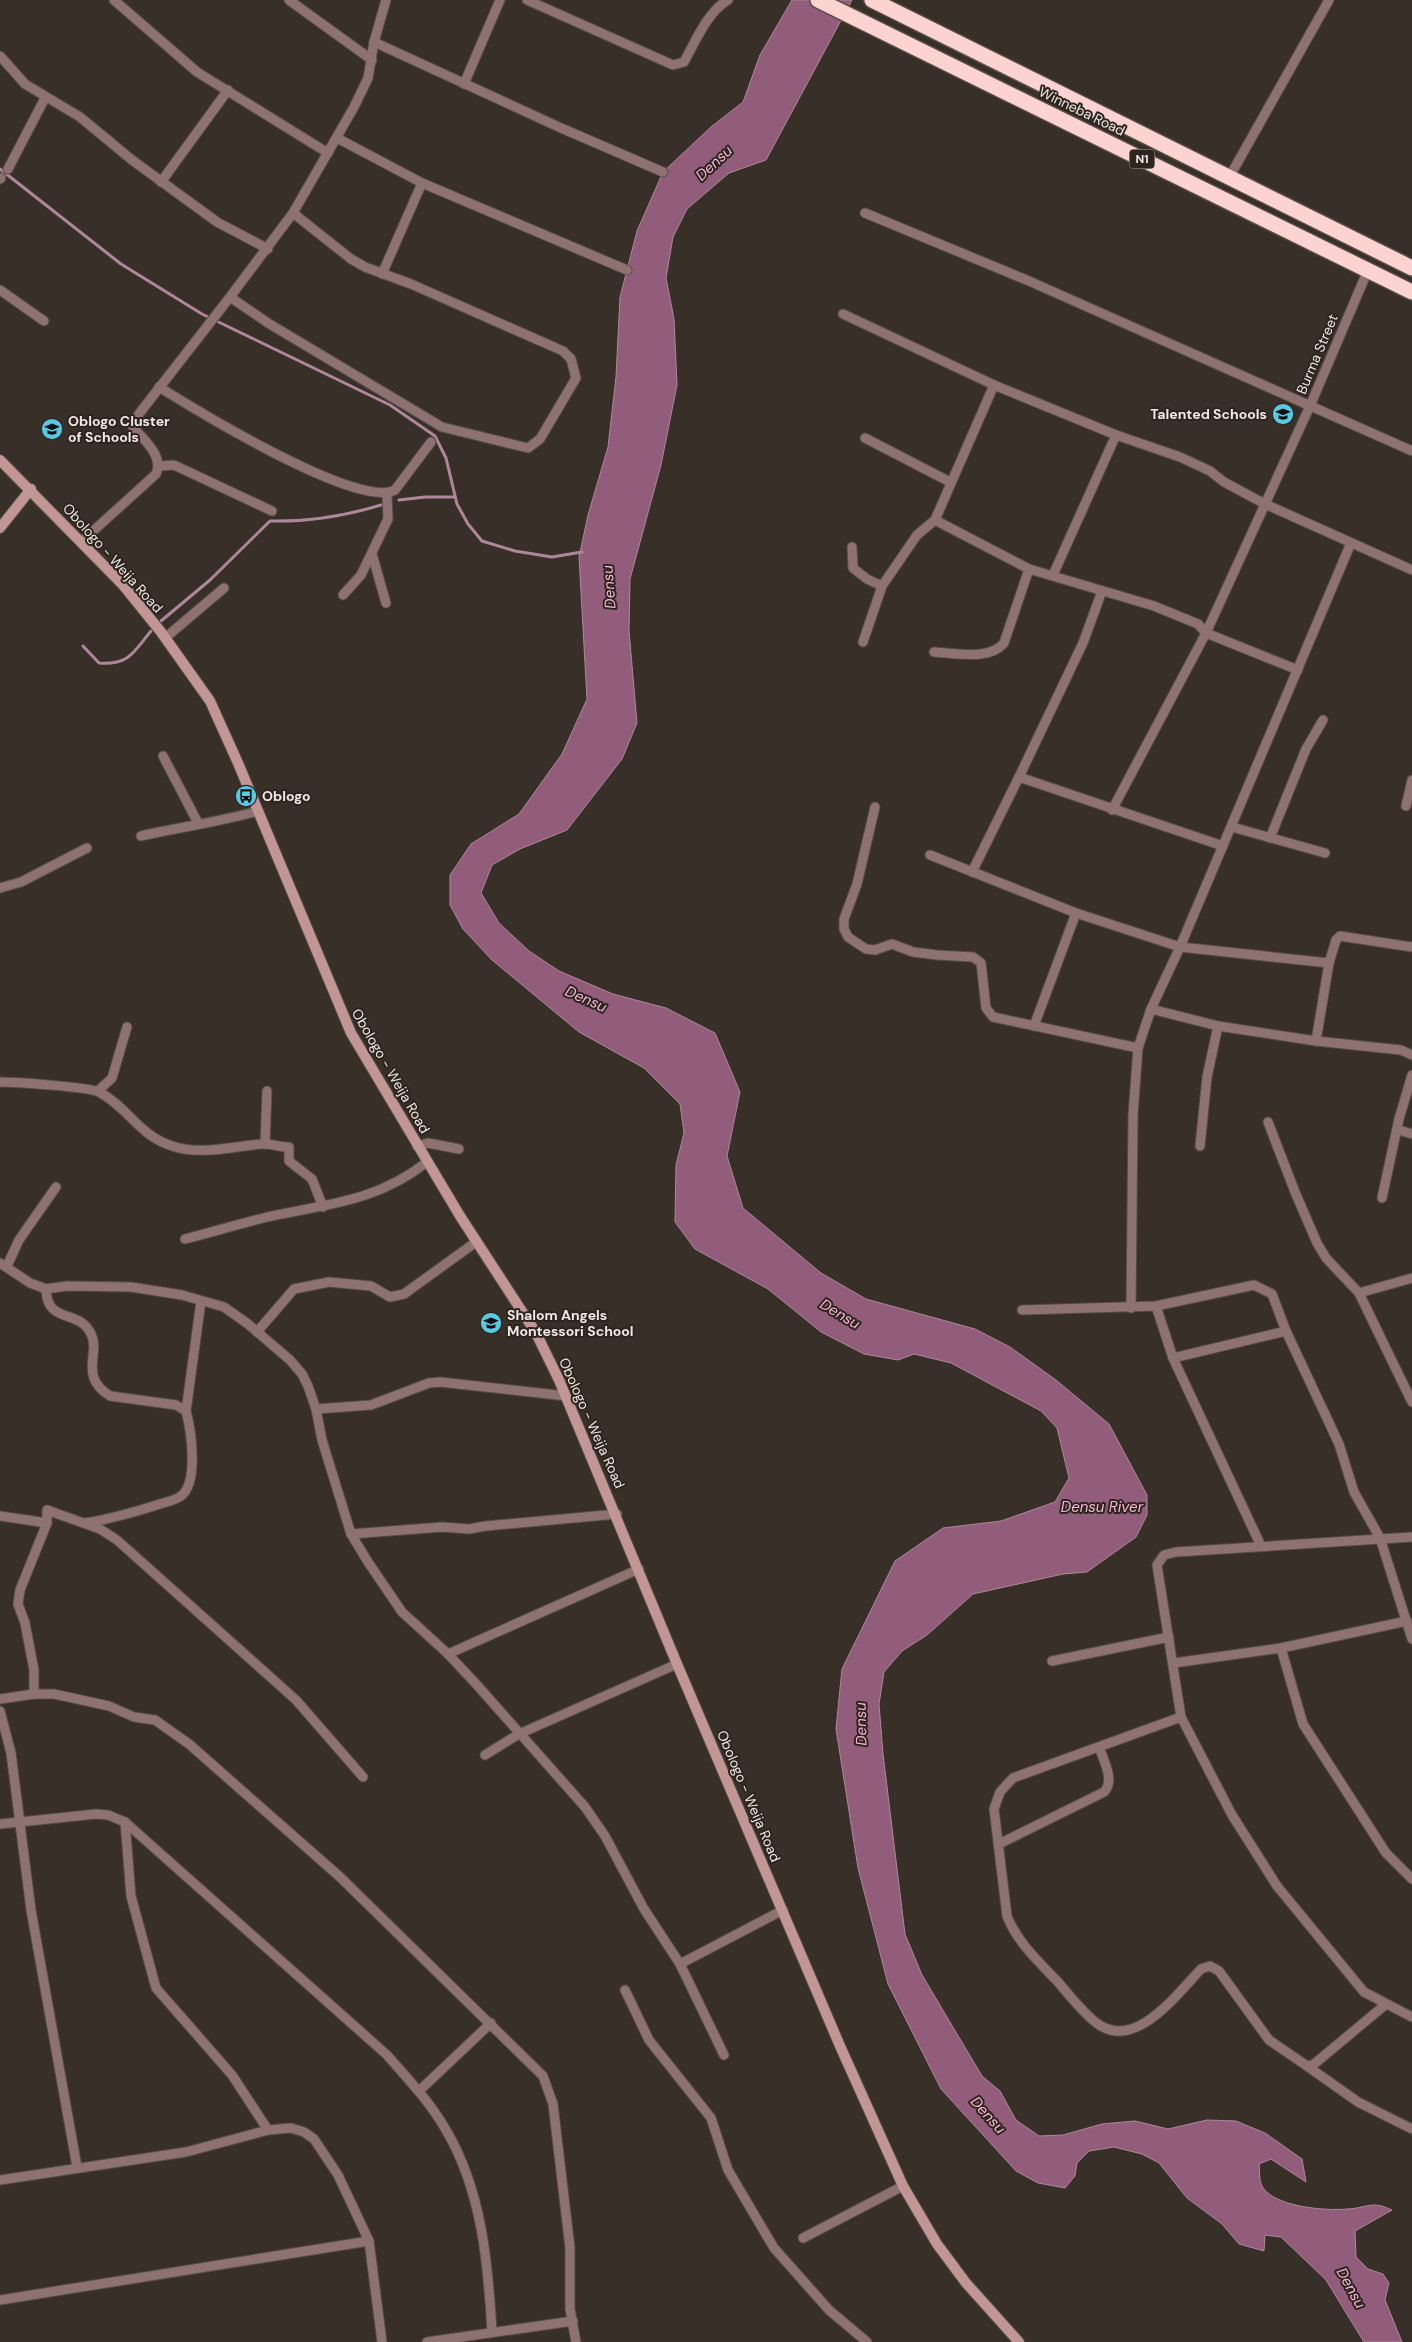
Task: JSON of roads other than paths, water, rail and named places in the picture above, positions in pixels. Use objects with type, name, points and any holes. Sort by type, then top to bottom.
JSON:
[{"type":"highway","name":"Winneba Road","points":[[818,0],[1412,292]]},
{"type":"highway","name":"Winneba Road","points":[[877,2],[1412,268]]},
{"type":"street","points":[[114,0],[182,61],[328,153]]},
{"type":"street","points":[[289,0],[372,60]]},
{"type":"street","points":[[81,542],[156,474],[160,466],[157,456],[133,427],[140,411],[268,249],[293,213],[337,138],[364,85],[386,0]]},
{"type":"street","points":[[464,84],[500,0]]},
{"type":"street","points":[[528,0],[673,65],[684,62],[698,36],[720,4],[728,0]]},
{"type":"street","points":[[1230,176],[1329,0]]},
{"type":"street","points":[[374,42],[663,172]]},
{"type":"street","points":[[0,56],[24,84],[80,117],[161,182],[217,222],[268,249]]},
{"type":"street","points":[[161,182],[228,90]]},
{"type":"street","points":[[8,169],[45,98]]},
{"type":"street","points":[[337,138],[422,182],[627,270]]},
{"type":"street","points":[[382,274],[422,182]]},
{"type":"street","points":[[230,297],[268,323],[442,427],[528,448],[540,439],[576,378],[571,359],[562,351],[537,338],[382,274],[351,259],[293,213]]},
{"type":"street","points":[[865,213],[1029,281],[1412,451]]},
{"type":"street","name":"Burma Street","points":[[1112,810],[1206,633],[1310,406],[1368,270]]},
{"type":"street","points":[[0,290],[44,321]]},
{"type":"street","points":[[843,314],[994,385],[1116,435],[1195,464],[1265,504],[1412,570]]},
{"type":"street","points":[[863,642],[882,586],[916,535],[935,520],[994,385]]},
{"type":"street","points":[[158,387],[306,470],[361,489],[387,495],[395,490],[431,442]]},
{"type":"street","points":[[1053,575],[1116,435]]},
{"type":"street","points":[[865,438],[950,482]]},
{"type":"street","name":"Obologo - Weija Road","points":[[0,460],[31,489],[123,585],[165,638],[210,701],[351,1034],[476,1242],[536,1333],[566,1396],[617,1514],[677,1664],[840,2046],[903,2186],[937,2244],[966,2283],[1019,2342]]},
{"type":"street","points":[[160,466],[174,465],[272,511]]},
{"type":"street","points":[[0,528],[31,489]]},
{"type":"street","points":[[343,595],[361,575],[388,519],[387,495]]},
{"type":"street","points":[[935,520],[1029,569],[1179,616],[1198,624],[1206,633],[1298,670]]},
{"type":"street","points":[[1131,1308],[1133,1115],[1138,1048],[1151,1008],[1180,947],[1222,846],[1232,827],[1351,543]]},
{"type":"street","points":[[852,547],[853,568],[867,579],[882,586]]},
{"type":"street","points":[[372,554],[386,603]]},
{"type":"street","points":[[934,652],[987,654],[998,651],[1004,643],[1029,569]]},
{"type":"street","points":[[165,638],[224,588]]},
{"type":"street","points":[[972,872],[1083,643],[1102,591]]},
{"type":"street","points":[[1270,838],[1306,749],[1323,720]]},
{"type":"street","points":[[163,756],[198,823]]},
{"type":"street","points":[[1019,777],[1222,846]]},
{"type":"street","points":[[1406,806],[1412,780]]},
{"type":"street","points":[[875,807],[858,884],[844,919],[844,929],[848,937],[866,949],[892,944],[914,952],[973,957],[981,963],[986,1008],[993,1017],[1138,1048]]},
{"type":"street","points":[[141,836],[258,812]]},
{"type":"street","points":[[1232,827],[1325,854]]},
{"type":"street","points":[[0,888],[21,882],[87,848]]},
{"type":"street","points":[[930,855],[1076,913],[1180,947],[1329,963]]},
{"type":"street","points":[[1034,1026],[1076,913]]},
{"type":"street","points":[[1316,1041],[1329,963],[1336,940],[1340,936],[1412,948]]},
{"type":"street","points":[[1151,1008],[1218,1026],[1316,1041],[1401,1050],[1412,1054]]},
{"type":"street","points":[[1200,1146],[1206,1085],[1218,1026]]},
{"type":"street","points":[[98,1092],[112,1078],[127,1027]]},
{"type":"street","points":[[1382,1198],[1399,1130],[1399,1119],[1412,1075]]},
{"type":"street","points":[[0,1082],[98,1092],[118,1106],[139,1129],[157,1141],[174,1147],[196,1151],[265,1144],[280,1148],[289,1147],[289,1161],[312,1179],[323,1208]]},
{"type":"street","points":[[265,1144],[267,1091]]},
{"type":"street","points":[[1268,1122],[1317,1243],[1326,1258],[1359,1293],[1412,1402]]},
{"type":"street","points":[[1399,1130],[1412,1134]]},
{"type":"street","points":[[417,1146],[428,1143],[459,1149]]},
{"type":"street","points":[[185,1239],[267,1217],[323,1208],[392,1186],[428,1162]]},
{"type":"street","points":[[56,1187],[3,1265],[30,1283],[46,1289],[67,1286],[130,1287],[224,1307],[290,1360],[302,1374],[316,1409],[322,1440],[351,1534],[402,1612],[448,1654],[585,1807],[605,1836],[644,1909],[680,1964],[724,2055]]},
{"type":"street","points":[[257,1332],[294,1290],[330,1282],[371,1286],[390,1297],[404,1294],[476,1242]]},
{"type":"street","points":[[1359,1293],[1412,1278]]},
{"type":"street","points":[[1022,1310],[1156,1306],[1254,1285],[1272,1294],[1286,1331],[1339,1444],[1354,1492],[1380,1538],[1412,1638]]},
{"type":"street","points":[[46,1289],[46,1302],[49,1307],[76,1320],[85,1326],[92,1335],[91,1367],[102,1391],[110,1396],[176,1405],[186,1411]]},
{"type":"street","points":[[83,1524],[116,1518],[181,1497],[188,1486],[192,1470],[189,1422],[186,1411],[202,1301]]},
{"type":"street","points":[[1156,1306],[1173,1358],[1261,1546]]},
{"type":"street","points":[[1173,1358],[1286,1331]]},
{"type":"street","points":[[316,1409],[371,1405],[429,1383],[440,1382],[566,1396]]},
{"type":"street","points":[[34,1694],[34,1670],[25,1622],[18,1604],[20,1590],[47,1523],[47,1510],[100,1529],[117,1540],[218,1628],[296,1700],[363,1776]]},
{"type":"street","points":[[351,1534],[442,1526],[469,1529],[617,1514]]},
{"type":"street","points":[[0,1516],[47,1523]]},
{"type":"street","points":[[1412,1537],[1176,1552],[1164,1555],[1157,1565],[1174,1663],[1181,1717],[1232,1815],[1277,1886],[1364,1992],[1412,2018]]},
{"type":"street","points":[[448,1654],[639,1569]]},
{"type":"street","points":[[1174,1663],[1282,1648],[1407,1621]]},
{"type":"street","points":[[1052,1660],[1169,1636]]},
{"type":"street","points":[[1282,1648],[1304,1724],[1386,1853],[1412,1879]]},
{"type":"street","points":[[485,1755],[519,1734],[677,1664]]},
{"type":"street","points":[[0,1699],[34,1694],[54,1694],[109,1706],[134,1718],[155,1720],[168,1728],[190,1744],[340,1877],[491,2023],[542,2076],[549,2088],[553,2104],[570,2248],[570,2309],[576,2342]]},
{"type":"street","points":[[0,1711],[11,1753],[31,1910],[77,2168]]},
{"type":"street","points":[[1181,1717],[1013,1778],[1006,1784],[994,1809],[1007,1916],[1011,1926],[1030,1953],[1095,2022],[1110,2030],[1122,2030],[1149,2022],[1201,1969],[1210,1966],[1219,1971],[1269,2040],[1358,2102],[1412,2129]]},
{"type":"street","points":[[999,1844],[1104,1792],[1109,1787],[1110,1780],[1100,1748]]},
{"type":"street","points":[[0,1824],[96,1814],[108,1815],[125,1822],[387,2055],[419,2091],[447,2130],[466,2172],[482,2225],[492,2332]]},
{"type":"street","points":[[125,1822],[131,1896],[156,1988],[232,2075],[268,2130]]},
{"type":"street","points":[[680,1964],[783,1910]]},
{"type":"street","points":[[625,1990],[650,2040],[711,2118],[728,2170],[774,2248],[829,2310],[867,2342]]},
{"type":"street","points":[[1307,2066],[1314,2065],[1385,2004]]},
{"type":"street","points":[[419,2091],[491,2023]]},
{"type":"street","points":[[0,2180],[186,2152],[268,2130],[291,2128],[304,2132],[314,2139],[338,2175],[369,2241],[382,2342]]},
{"type":"street","points":[[803,2238],[903,2186]]},
{"type":"street","points":[[0,2300],[369,2241]]},
{"type":"street","points":[[426,2342],[473,2338],[492,2332],[573,2321]]},
{"type":"water","name":"Densu River","points":[[792,0],[852,0],[766,160],[729,173],[687,209],[673,237],[666,278],[674,319],[677,385],[661,465],[630,579],[629,631],[637,723],[622,759],[567,830],[520,849],[492,865],[481,893],[499,923],[529,951],[559,971],[613,994],[666,1008],[715,1033],[740,1092],[727,1156],[743,1208],[821,1273],[866,1299],[975,1329],[1010,1347],[1056,1380],[1109,1424],[1147,1495],[1147,1515],[1136,1537],[1087,1572],[1063,1574],[973,1594],[927,1635],[902,1651],[884,1672],[879,1704],[883,1754],[905,1934],[922,1975],[982,2076],[1000,2091],[1016,2120],[1039,2136],[1063,2135],[1102,2124],[1135,2121],[1168,2129],[1207,2120],[1236,2121],[1265,2133],[1302,2159],[1306,2182],[1271,2159],[1259,2164],[1261,2184],[1266,2192],[1275,2198],[1287,2203],[1313,2208],[1347,2209],[1379,2205],[1392,2210],[1355,2231],[1356,2257],[1368,2269],[1383,2274],[1389,2283],[1385,2300],[1402,2342],[1364,2342],[1326,2280],[1281,2237],[1265,2235],[1264,2251],[1239,2244],[1222,2224],[1187,2198],[1159,2163],[1142,2154],[1114,2147],[1089,2151],[1077,2163],[1075,2176],[1065,2188],[1038,2183],[1016,2171],[941,2089],[888,1984],[858,1868],[836,1729],[842,1669],[895,1561],[943,1528],[1001,1521],[1055,1502],[1069,1478],[1057,1428],[1041,1411],[951,1363],[914,1354],[898,1360],[864,1354],[821,1332],[768,1289],[695,1249],[675,1222],[676,1165],[684,1133],[680,1104],[644,1068],[579,1032],[492,960],[463,929],[450,905],[450,875],[471,844],[519,814],[562,754],[587,699],[579,557],[588,515],[608,447],[616,377],[620,297],[637,231],[663,172],[711,127],[743,102],[760,55]]},
{"type":"waterway","points":[[0,169],[121,264],[202,314],[390,405],[435,436],[446,458],[457,504],[468,524],[482,541],[515,551],[552,557],[582,552]]},
{"type":"waterway","points":[[399,500],[425,497],[455,497]]},
{"type":"waterway","points":[[161,621],[210,580],[270,521],[326,518],[381,505]]},
{"type":"waterway","points":[[83,646],[99,663],[117,662],[130,656],[151,631]]},
{"type":"place","name":"Talented Schools","points":[[1283,414]]},
{"type":"place","name":"Oblogo Cluster of Schools","points":[[52,429]]},
{"type":"place","name":"Oblogo","points":[[246,796]]},
{"type":"place","name":"Shalom Angels Montessori School","points":[[491,1323]]},
{"type":"water label","name":"Densu","points":[[714,163]]},
{"type":"water label","name":"Densu","points":[[609,587]]},
{"type":"water label","name":"Densu","points":[[586,999]]},
{"type":"water label","name":"Densu","points":[[840,1314]]},
{"type":"water label","name":"Densu","points":[[861,1724]]},
{"type":"water label","name":"Densu","points":[[988,2115]]},
{"type":"water label","name":"Densu","points":[[1351,2288]]}]
